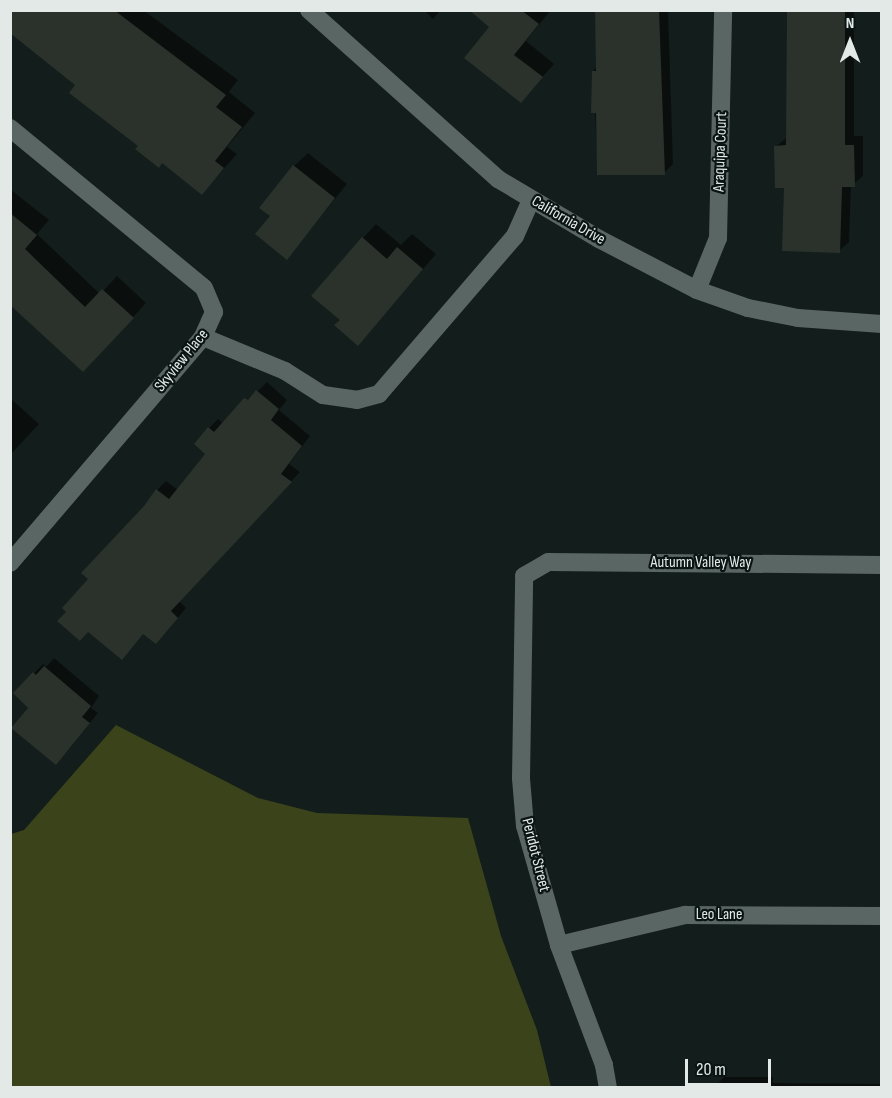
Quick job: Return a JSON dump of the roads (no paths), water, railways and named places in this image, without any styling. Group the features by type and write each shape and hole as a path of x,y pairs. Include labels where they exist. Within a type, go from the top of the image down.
{"street":[{"name":"California Drive","path":"309,10 498,179 531,200 697,290 748,308 798,318 882,324"},
{"name":"Araquipa Court","path":"697,290 718,238 723,10"},
{"name":"Skyview Place","path":"10,128 204,288 214,312 203,337 10,563"},
{"path":"203,337 285,371 323,395 357,400 379,394 515,236 531,200"},
{"name":"Autumn Valley Way","path":"524,576 548,562 882,565"},
{"name":"Peridot Street","path":"524,576 521,778 525,826 560,945 604,1065 608,1088"},
{"name":"Leo Lane","path":"560,945 685,915 882,916"}]}
